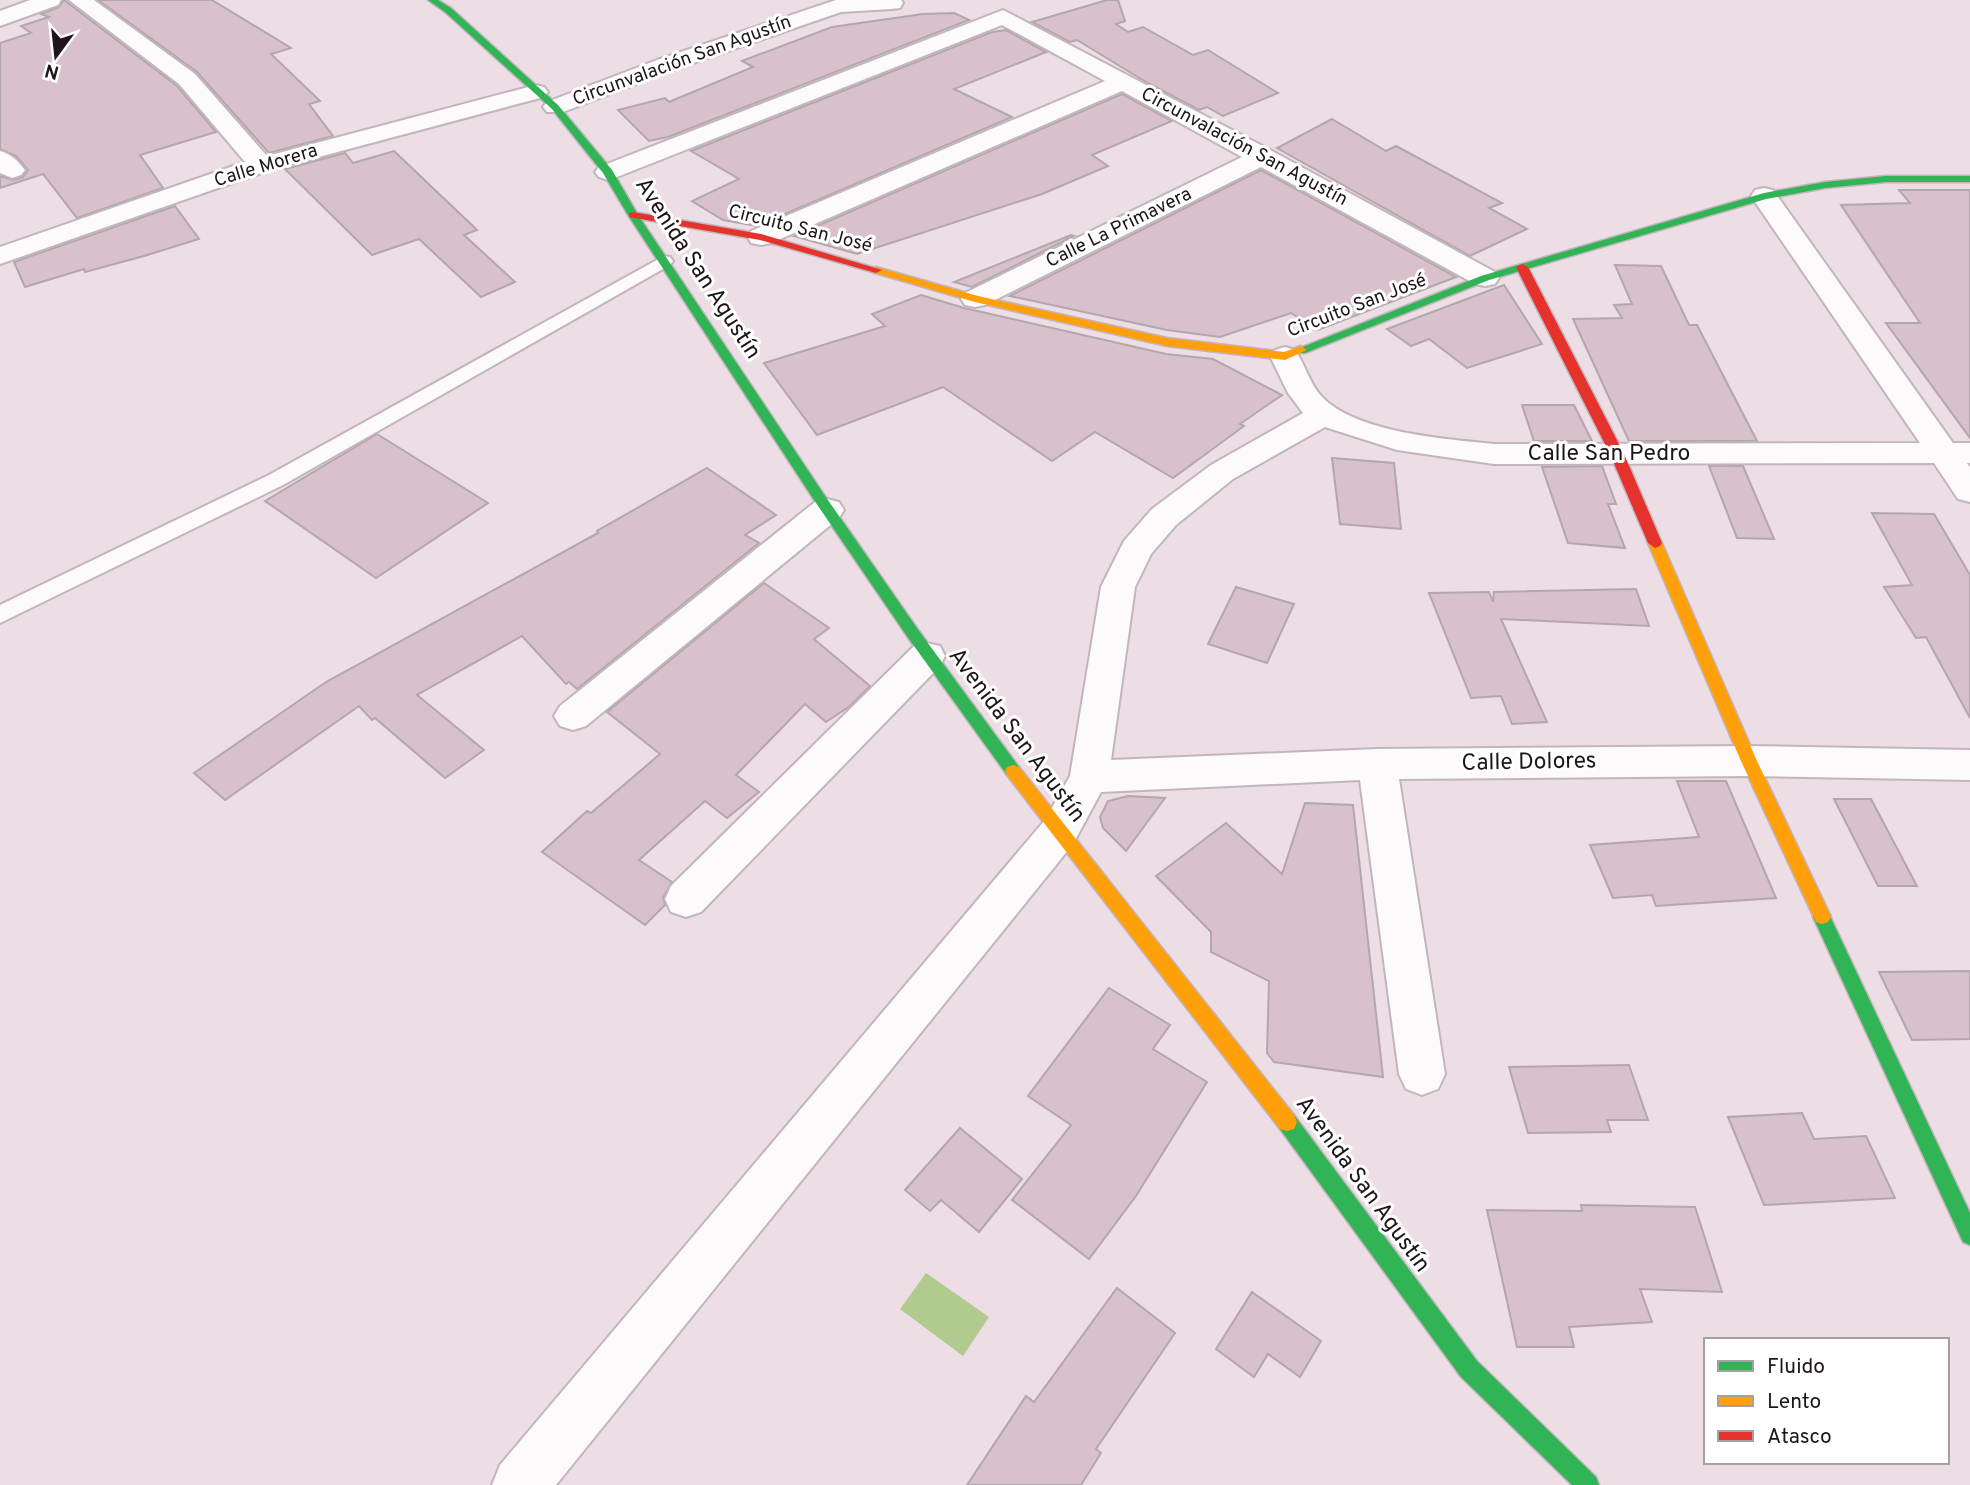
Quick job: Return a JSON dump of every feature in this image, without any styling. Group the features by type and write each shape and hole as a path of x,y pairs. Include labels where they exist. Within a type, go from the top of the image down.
{"street":[{"path":"0,19 50,0"},
{"path":"80,0 187,79 261,165"},
{"name":"Avenida San Agustín","path":"432,0 448,10 545,99 608,172 633,215 827,510 927,656 1059,832 1252,1074 1469,1369 1588,1485"},
{"name":"Circunvalación San Agustín","path":"545,99 665,65 838,6 892,3"},
{"name":"Circunvalación San Agustín","path":"608,172 1003,17 1485,278"},
{"path":"761,237 1121,83"},
{"name":"Calle Morera","path":"0,256 261,165 545,99"},
{"name":"Calle La Primavera","path":"975,299 1263,156"},
{"name":"Circuito San José","path":"633,215 761,237 975,299 1167,342 1285,356 1485,278 1764,196 1825,184 1886,179 1970,179"},
{"path":"1764,196 1957,453 1970,491"},
{"path":"1522,267 1617,454 1749,761 1970,1235"},
{"name":"Calle San Pedro","path":"1285,356 1311,404 1324,415 1357,428 1441,449 1494,454 1957,453"},
{"path":"520,1485 1059,832 1088,777 1118,587 1136,549 1164,517 1222,472 1324,415"},
{"path":"573,716 827,510"},
{"path":"686,900 927,656"},
{"name":"Calle Dolores","path":"1088,777 1377,765 1749,761 1970,765"},
{"path":"1377,765 1422,1074"}],"lane":[{"path":"0,615 276,480 664,261"}],"shaded area":[{"path":"926,1273 989,1317 963,1356 900,1309"}],"building":[{"path":"64,0 177,86 216,132 140,155 163,188 77,218 43,174 0,188 0,176 13,180 23,177 28,170 16,156 0,149 0,43 31,33 21,26 49,17 41,14 59,7"},
{"path":"98,0 212,0 291,48 271,54 320,101 309,104 333,136 269,153 197,72"},
{"path":"1107,0 1118,0 1125,21 1116,24 1128,32 1143,27 1193,55 1208,50 1278,93 1223,116 1207,107 1199,110 1077,40 1070,42 1032,22"},
{"path":"954,13 969,20 668,137 649,141 618,110 665,98 669,102 753,67 742,61 832,27 923,14"},
{"path":"1006,30 1046,52 954,89 1012,117 757,226 723,220 692,201 739,179 691,151 992,32"},
{"path":"1122,94 1172,121 1092,155 1108,166 1042,194 857,254 794,236"},
{"path":"1332,119 1386,151 1396,146 1502,203 1489,208 1527,229 1470,256 1277,148"},
{"path":"394,151 477,230 464,235 515,282 481,297 419,239 372,255 285,169 345,153 353,163"},
{"path":"1261,170 1456,277 1318,330 1291,313 1220,337 1167,330 1010,296"},
{"path":"1899,190 1970,190 1970,438 1886,323 1920,323 1841,205 1910,203"},
{"path":"175,206 199,239 25,287 14,262"},
{"path":"1074,236 972,287 954,282"},
{"path":"1615,265 1661,266 1689,325 1697,325 1757,441 1629,441 1573,319 1622,318 1614,305 1632,304"},
{"path":"1504,285 1542,344 1467,368 1429,339 1411,346 1387,329"},
{"path":"921,295 964,308 1166,354 1213,359 1282,395 1240,424 1244,426 1173,478 1095,432 1052,461 943,387 817,435 764,363 885,326 872,314"},
{"path":"1522,405 1574,405 1592,441 1534,441"},
{"path":"377,434 488,503 376,578 265,501"},
{"path":"1332,458 1394,463 1401,529 1340,524"},
{"path":"1602,466 1616,504 1608,504 1625,548 1568,543 1542,467"},
{"path":"1709,466 1743,466 1774,539 1737,538"},
{"path":"707,468 776,515 745,535 759,543 577,689 569,682 566,684 522,636 417,695 484,750 445,778 375,718 372,720 359,706 225,800 194,773 326,682 598,533 597,531"},
{"path":"1872,513 1934,514 1970,575 1970,718 1926,637 1916,638 1884,587 1912,585"},
{"path":"764,583 829,628 814,639 870,686 850,706 826,722 805,704 736,775 759,792 727,818 705,801 639,860 672,882 663,898 665,905 645,925 542,852 587,811 591,813 660,754 607,712"},
{"path":"1236,587 1294,604 1267,663 1208,644"},
{"path":"1636,589 1649,626 1501,619 1547,722 1512,724 1501,696 1471,698 1429,593 1489,592 1493,602 1494,592"},
{"path":"1677,781 1726,781 1776,898 1656,906 1652,895 1613,898 1590,845 1699,837"},
{"path":"1128,796 1165,798 1126,851 1103,828 1100,817 1108,801"},
{"path":"1834,799 1871,799 1917,886 1878,886"},
{"path":"1305,803 1353,805 1383,1077 1274,1062 1267,1053 1269,981 1211,952 1211,932 1156,876 1226,823 1282,874"},
{"path":"1970,971 1970,1039 1912,1040 1879,972"},
{"path":"1109,988 1170,1025 1153,1049 1207,1082 1136,1196 1089,1259 1012,1200 1071,1125 1028,1096"},
{"path":"1629,1065 1648,1120 1607,1120 1611,1132 1528,1133 1509,1067"},
{"path":"1802,1113 1814,1139 1866,1136 1895,1198 1764,1205 1728,1117"},
{"path":"960,1128 1022,1179 979,1232 941,1200 930,1211 905,1190"},
{"path":"1581,1205 1695,1207 1722,1292 1640,1289 1652,1322 1569,1327 1574,1347 1517,1347 1487,1210 1582,1211"},
{"path":"1117,1288 1175,1333 1096,1449 1101,1453 1081,1485 967,1485 1026,1396 1034,1402"},
{"path":"1252,1292 1321,1341 1300,1377 1268,1354 1254,1377 1216,1349"}],"traffic: fast":[{"path":"432,0 448,10 555,107 608,172 633,215 819,496 914,635 1013,771"},
{"path":"1301,350 1485,278 1764,196 1825,185 1886,179 1970,179"},
{"path":"1822,917 1970,1235"},
{"path":"1287,1122 1469,1369 1588,1485"}],"traffic: slow":[{"path":"876,270 975,299 1167,342 1285,356 1301,350"},
{"path":"1655,543 1749,761 1822,917"},
{"path":"1013,771 1287,1122"}],"traffic: jam":[{"path":"633,215 761,237 876,270"},
{"path":"1522,267 1617,454 1655,543"}]}
